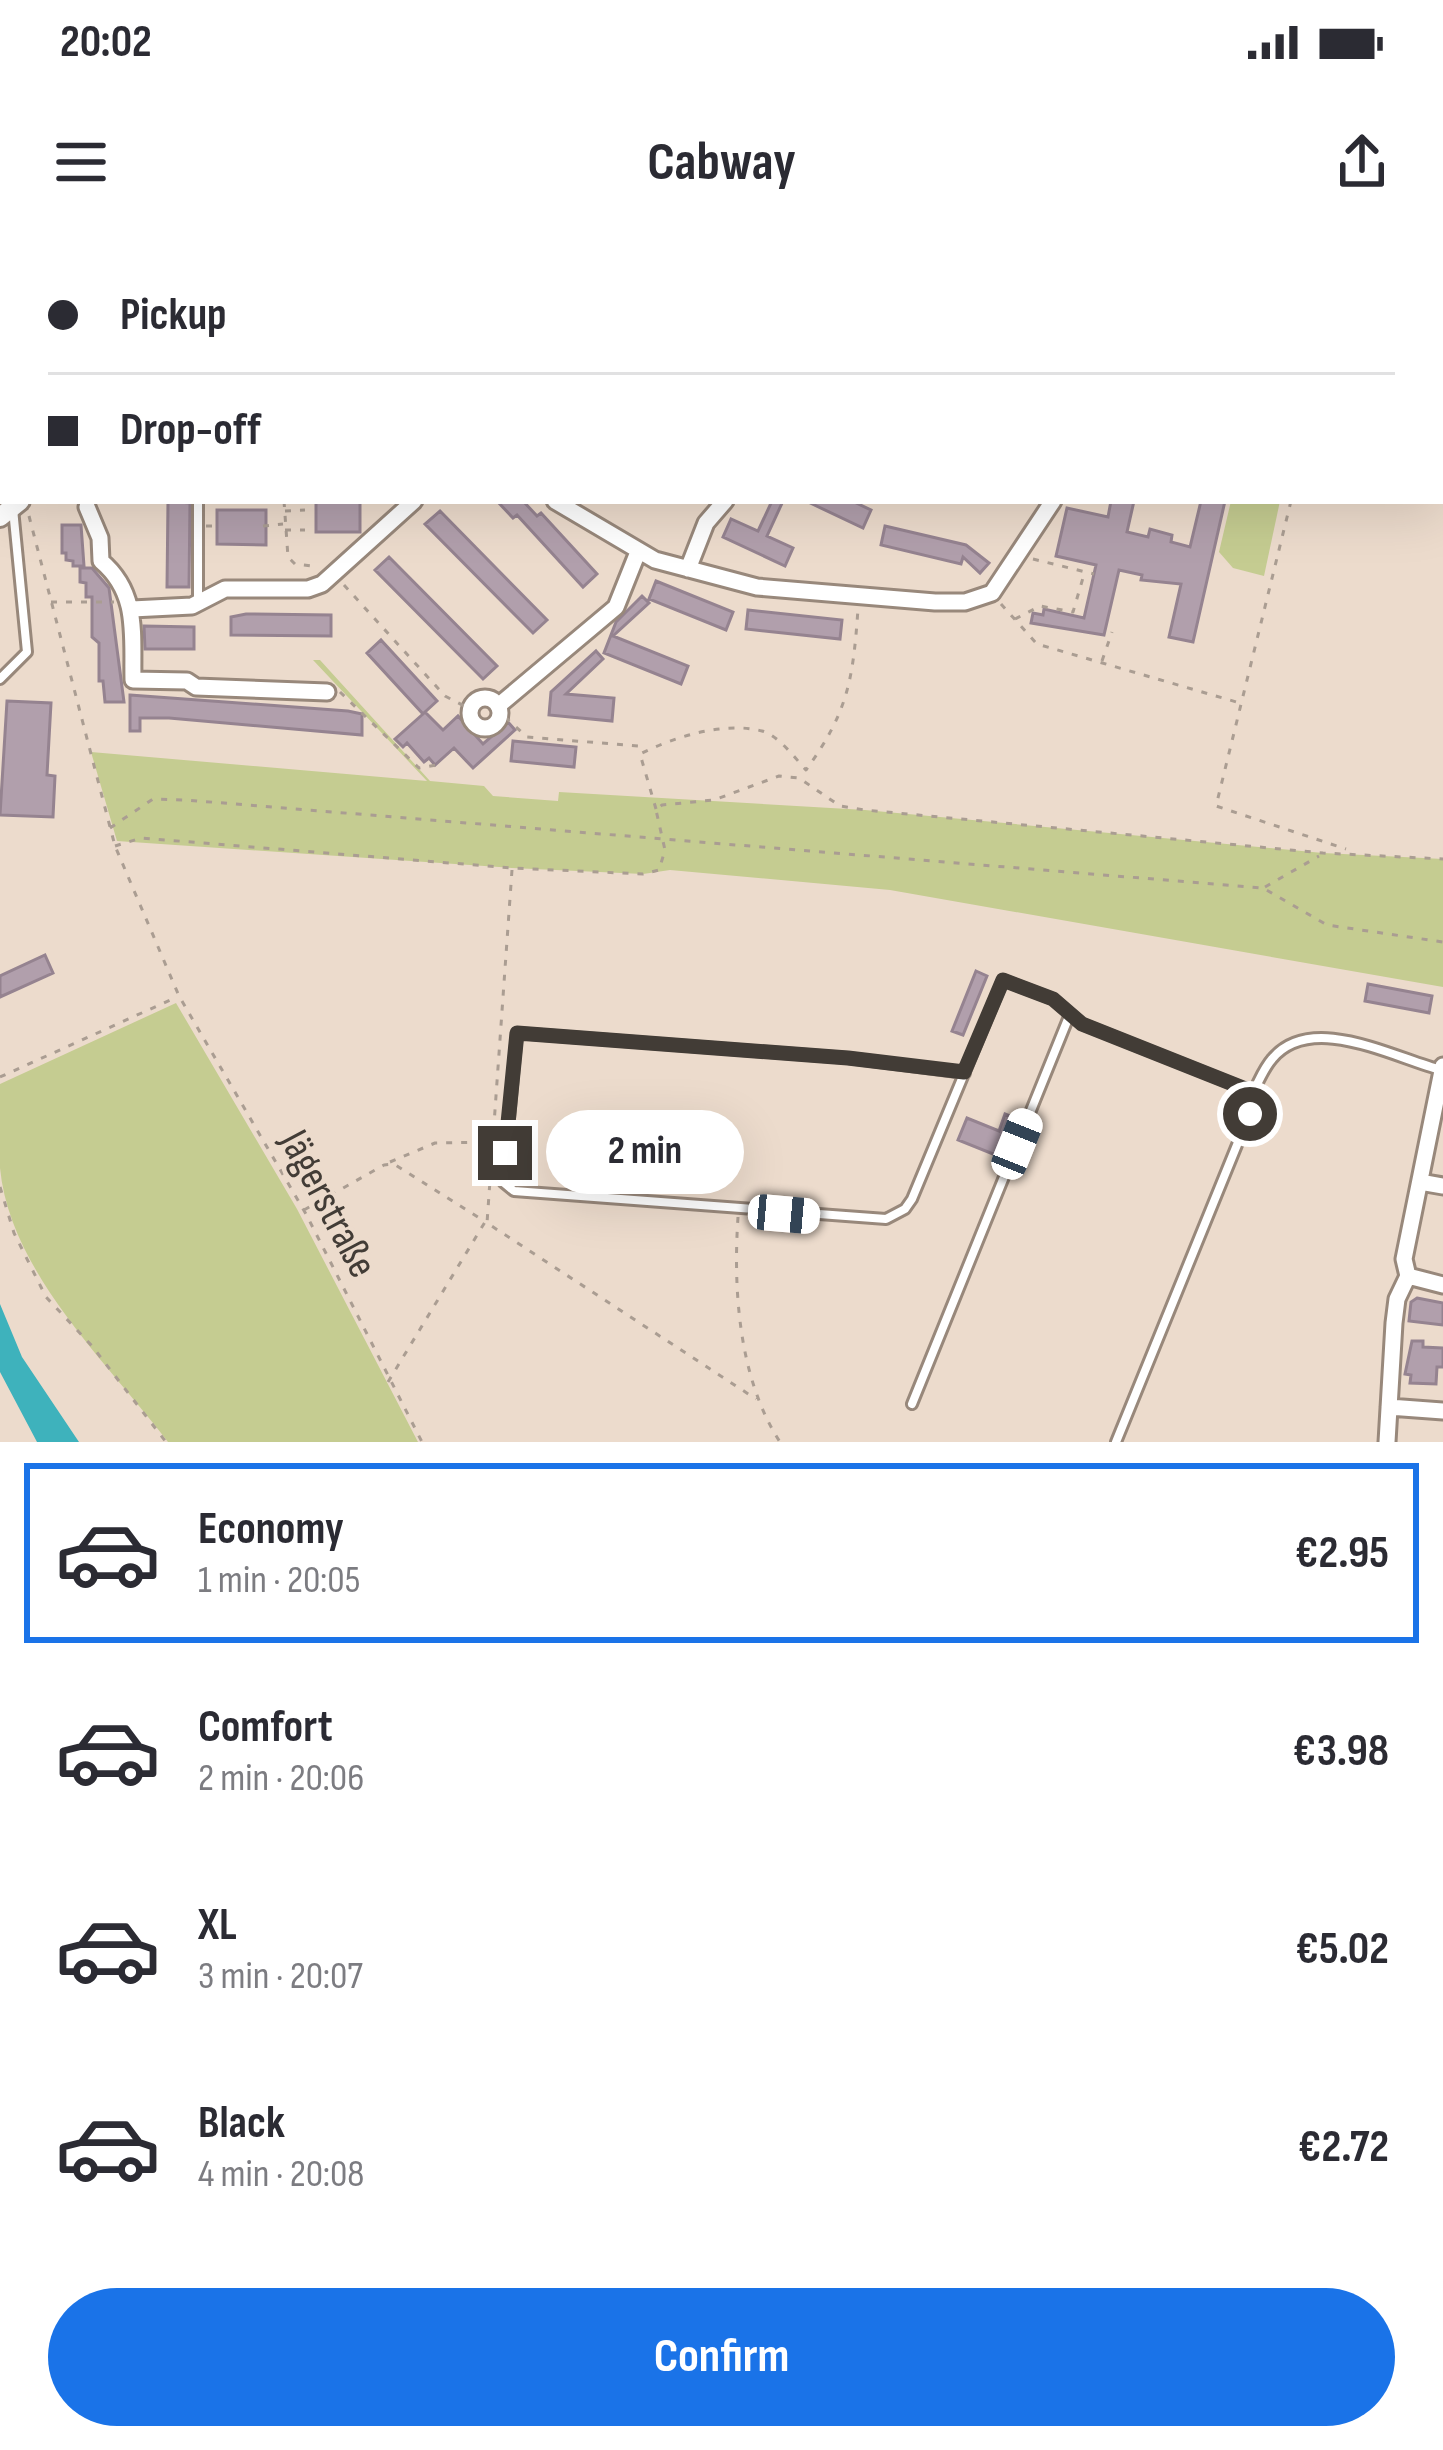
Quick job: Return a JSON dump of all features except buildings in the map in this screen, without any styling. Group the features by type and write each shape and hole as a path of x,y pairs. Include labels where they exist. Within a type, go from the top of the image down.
{"street":[{"path":"131,605 198,603 225,590 308,589 335,575 411,504"},
{"path":"560,504 638,552 688,569 757,587 935,602 965,602 992,593 1051,504"},
{"path":"688,569 717,505"},
{"path":"87,507 100,538 101,561 118,576 131,605 133,680 260,692 327,692"},
{"path":"499,710 486,698 470,709 471,718 481,727 494,725 499,710 616,607 638,552"},
{"path":"1387,1442 1397,1299 1408,1276 1404,1259 1420,1182 1436,1137 1443,1068"},
{"path":"1420,1182 1443,1186"},
{"path":"1408,1276 1443,1285"},
{"path":"1389,1407 1443,1411"}],"lane":[{"path":"198,504 198,603"},
{"path":"0,679 27,652 14,507"},
{"path":"964,1072 848,1058 517,1033 505,1188 874,1221 896,1215 912,1199 1003,980 1053,999 1103,1033 1253,1092"},
{"path":"912,1405 1070,1014"},
{"path":"1117,1442 1250,1114 1253,1092 1273,1057 1298,1039 1330,1035 1443,1068"}],"path":[{"path":"284,504 287,557 295,564 310,566"},
{"path":"1290,504 1216,806 1354,851"},
{"name":"Jägerstraße","path":"14,507 50,602 115,846 178,996 303,1210 422,1442"},
{"path":"283,511 305,510"},
{"path":"263,526 305,530"},
{"path":"1019,555 1094,574"},
{"path":"1014,620 1037,606 1073,612 1085,572"},
{"path":"335,575 445,696 470,709"},
{"path":"992,593 1037,644 1240,703"},
{"path":"640,754 674,737 766,732 806,770 836,728 850,691 859,596"},
{"path":"50,602 131,605"},
{"path":"1102,662 1112,632"},
{"path":"327,692 349,697 419,768 442,764"},
{"path":"115,846 141,838 512,868 643,874 659,870 663,841 638,746 527,737 499,710"},
{"path":"656,810 670,801 714,800 779,776 800,778 840,806 852,808 1323,853 1443,859"},
{"path":"110,828 153,800 169,800 946,860 1263,888 1327,925 1443,942"},
{"path":"1263,888 1323,853"},
{"path":"388,1382 485,1222 512,868"},
{"path":"0,1077 178,996"},
{"path":"303,1210 435,1143 492,1142"},
{"path":"384,1165 394,1164 756,1399"},
{"path":"0,1187 14,1233 46,1297 92,1346 166,1442"},
{"path":"739,1210 735,1285 756,1399 780,1442"}],"green space":[{"path":"1230,504 1279,504 1264,576 1233,568 1219,552"},
{"path":"313,660 320,660 430,781 484,786 493,796 558,801 559,792 865,810 1323,853 1443,859 1443,987 890,890 670,870 643,874 512,868 117,841 91,752 427,781"},
{"path":"176,1003 297,1209 418,1442 168,1442 41,1279 8,1206 0,1168 0,1084"}],"water":[{"path":"0,1304 22,1357 79,1442 37,1442 0,1372"}],"route":[{"path":"505,1153 517,1033 848,1058 964,1072 1003,980 1053,999 1082,1024 1253,1092 1250,1114"}]}
